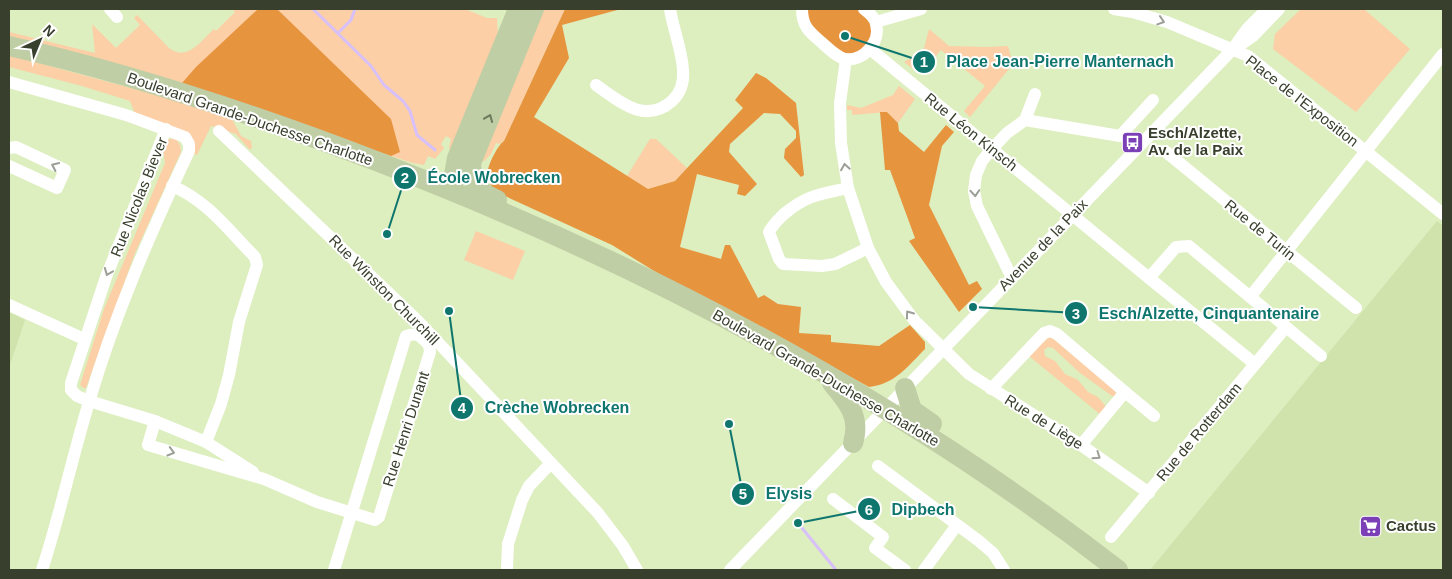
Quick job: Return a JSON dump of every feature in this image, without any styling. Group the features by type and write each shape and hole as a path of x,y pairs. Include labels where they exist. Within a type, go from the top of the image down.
{"main road":[{"path":"426,180 464,161 518,9"},
{"path":"451,190 534,9"},
{"name":"Boulevard Grande-Duchesse Charlotte","path":"9,46 97,68 179,92 304,134 451,190 651,280 780,348 886,409 955,453 1118,570"},
{"name":"Boulevard Grande-Duchesse Charlotte","path":"464,161 472,174 476,186 484,194 614,253 651,280"},
{"path":"825,374 852,409 856,422 852,443"},
{"path":"905,388 912,410 1019,483 1053,522"}],"street":[{"path":"596,85 639,111 652,112 666,107 677,97 683,84 683,69 670,9"},
{"path":"802,9 802,19 807,30 837,55 846,59 863,55 870,49 877,32 876,22 864,9"},
{"path":"876,22 921,9"},
{"name":"Place de l'Exposition","path":"1114,9 1167,22 1248,56 1366,152 1443,54"},
{"name":"Avenue de la Paix","path":"730,570 735,567 852,443 1232,50 1247,30 1267,9"},
{"name":"Avenue de la Paix","path":"1232,50 1253,36 1279,9"},
{"name":"Rue Léon Kinsch","path":"870,49 1255,364"},
{"name":"Rue de Liège","path":"846,59 840,103 841,144 848,188 868,248 886,282 914,320 942,350 969,374 1081,445 1148,493"},
{"path":"9,82 86,103 166,129"},
{"path":"1012,278 977,206 974,191 976,175 982,161 1007,133 1025,120 1035,94"},
{"path":"1025,120 1120,136 1154,100"},
{"name":"Rue Nicolas Biever","path":"42,570 55,530 89,401 116,322 172,186 189,151 189,144 185,138 166,129 106,277 70,383 71,390 77,396 89,401"},
{"name":"Rue Winston Churchill","path":"219,131 418,321 598,513 623,546 637,570"},
{"path":"9,148 16,147 65,170 57,188 9,166"},
{"name":"Rue de Turin","path":"1165,151 1356,308"},
{"path":"1250,297 1366,152 1443,214"},
{"path":"172,186 187,192 200,201 255,257 257,265 239,322 221,404 206,442"},
{"path":"848,188 813,196 798,202 773,224 769,232 779,259 783,264 822,266 835,264 868,248"},
{"path":"1149,278 1176,247 1189,246 1321,356"},
{"path":"9,305 84,339"},
{"name":"Rue de Rotterdam","path":"1111,537 1286,327"},
{"path":"991,389 1044,334 1050,331 1057,334 1154,416"},
{"name":"Rue Henri Dunant","path":"334,570 350,513 406,336 414,333 430,345 430,352 379,517 375,520 350,513"},
{"path":"1081,445 1125,392"},
{"path":"89,401 155,421 206,442 264,479"},
{"path":"155,421 148,445 264,479 317,502 350,513"},
{"path":"507,568 508,544 522,500 529,486 551,463"},
{"path":"878,466 993,554 1004,570"},
{"path":"833,499 883,537 875,548 905,570"},
{"path":"924,570 957,525"}],"shaded area":[{"path":"232,9 258,9 182,83 9,36 9,32 95,53 92,24 116,48 140,25 134,18 137,15 169,48 182,53 199,44 214,29 216,31 235,12"},
{"path":"258,9 277,9 391,119 400,152 391,156 182,83 196,67"},
{"path":"277,9 465,9 487,18 497,18 498,37 454,151 449,148 451,139 446,136 441,144 444,148 435,159 428,156 424,165 391,156"},
{"path":"540,9 565,9 504,141 499,144 496,143 491,154 484,161 478,161"},
{"path":"565,9 621,9 562,25 569,58 534,117 648,189 675,181 743,108 735,100 756,73 766,78 796,103 804,175 801,177 784,158 785,149 796,138 796,131 780,114 764,113 730,144 729,152 757,184 745,196 737,194 739,185 697,174 680,247 721,259 725,245 730,245 758,298 764,295 778,304 801,307 799,333 831,335 831,342 879,346 910,325 925,342 925,349 900,374 886,382 869,387 659,274 612,245 494,191 488,175 490,163 504,141"},
{"path":"802,9 864,9 871,14 875,41 846,59 807,30"},
{"path":"1301,9 1364,9 1410,49 1356,112 1273,49 1275,34"},
{"path":"929,29 949,46 1008,46 1013,64 970,117 964,111 985,86 941,50 920,74 904,62 923,52"},
{"path":"9,55 175,100 232,119 241,136 251,141 252,149 249,149 236,134 211,126 197,155 189,151 189,144 137,119 130,101 9,67"},
{"path":"899,86 915,99 898,123 887,112 852,115 852,110 847,110 847,105 861,108 893,95"},
{"path":"880,112 887,112 898,123 899,131 924,152 946,125 954,132 942,146 929,205 969,285 977,281 982,289 959,312 909,241 915,238 890,170 885,170"},
{"path":"169,139 176,139 180,145 181,152 135,253 86,388 84,388 80,385 104,309 165,163 163,149"},
{"path":"650,139 656,139 687,168 675,181 648,189 627,176"},
{"path":"1437,221 1443,226 1443,570 1150,570"},
{"path":"476,231 525,251 513,280 464,260"},
{"path":"9,312 25,320 9,368"},
{"path":"1051,337 1116,391 1115,398 1080,373 1053,348 1048,347 1044,350 1045,356 1055,361 1065,374 1078,380 1088,392 1098,397 1107,408 1101,415 1029,356"}],"waterway":[{"path":"313,9 371,66 384,85 403,101 410,111 417,135 435,150"},
{"path":"338,33 351,20 355,9"},
{"path":"798,523 836,570"}],"place":[{"name":"Place Jean-Pierre Manternach","path":"845,36"},
{"name":"Esch/Alzette, Av. de la Paix","path":"1132,142"},
{"name":"École Wobrecken","path":"387,234"},
{"name":"Esch/Alzette, Cinquantenaire","path":"973,307"},
{"name":"Crèche Wobrecken","path":"449,311"},
{"name":"Elysis","path":"729,424"},
{"name":"Dipbech","path":"798,523"},
{"name":"Cactus","path":"1370,526"}]}
